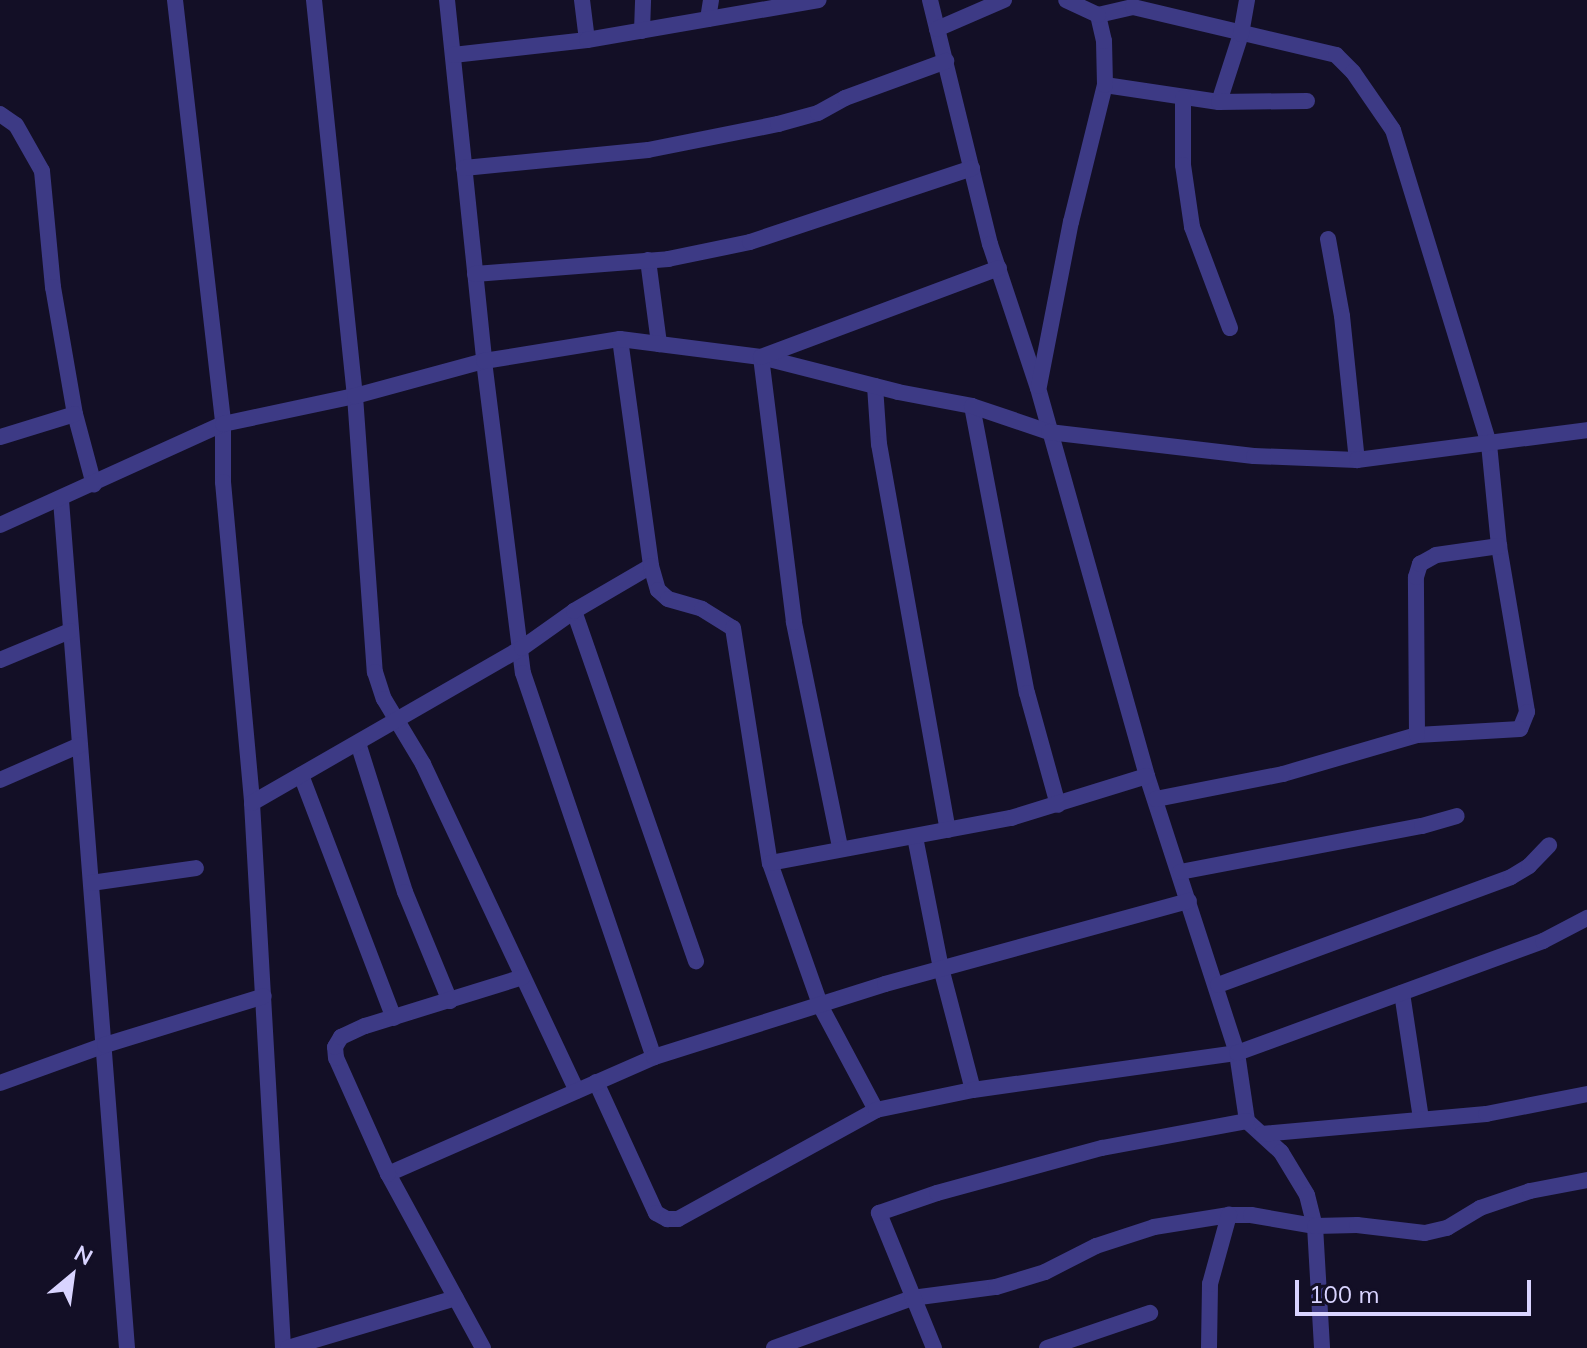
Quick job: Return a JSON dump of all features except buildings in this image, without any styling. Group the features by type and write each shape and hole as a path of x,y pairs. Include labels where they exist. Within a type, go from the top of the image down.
{"street":[{"path":"175,0 223,424 223,482 252,803 286,1348 456,1298"},
{"path":"314,0 355,396 375,672 384,699 458,834 577,1091"},
{"path":"447,0 484,361 531,701 654,1057"},
{"path":"582,0 587,40"},
{"path":"642,31 643,0"},
{"path":"708,19 711,0"},
{"path":"453,55 587,40 819,0"},
{"path":"930,0 999,268 1038,388 1147,776 1218,985 1237,1053 1247,1121 1297,1174 1315,1226 1322,1348"},
{"path":"937,29 1004,0"},
{"path":"1066,0 1098,15 1133,7 1336,55 1353,72 1393,130 1489,444 1499,546 1527,720 1520,729 1417,735 1283,774 1155,799"},
{"path":"1219,102 1241,34 1247,0"},
{"path":"1038,388 1071,222 1105,85 1104,41 1098,15"},
{"path":"464,168 648,150 778,124 818,113 845,98 946,61"},
{"path":"1105,85 1219,102 1307,101"},
{"path":"1183,98 1183,165 1192,227 1230,328"},
{"path":"0,114 16,125 42,171 53,287 75,414 94,485"},
{"path":"475,274 648,260 750,242 972,168"},
{"path":"1328,239 1342,316 1357,460"},
{"path":"648,260 659,344"},
{"path":"761,357 999,268"},
{"path":"0,525 223,424 355,396 484,361 620,339 761,357 875,386 972,406 1049,432 1254,456 1357,460 1587,430"},
{"path":"620,339 651,566 658,590 668,599 722,618 733,628 770,863 821,1007 876,1110"},
{"path":"761,357 794,622 840,847"},
{"path":"875,386 879,444 948,830"},
{"path":"972,406 1027,693 1058,805"},
{"path":"0,437 75,414"},
{"path":"61,500 127,1348"},
{"path":"1417,735 1416,577 1420,564 1436,555 1499,546"},
{"path":"252,803 522,648 574,611 651,566"},
{"path":"574,611 696,961"},
{"path":"0,660 70,631"},
{"path":"358,743 405,892 450,1001"},
{"path":"0,780 80,745"},
{"path":"301,775 394,1018"},
{"path":"770,863 840,847 915,837 1058,805 1147,776"},
{"path":"1180,872 1422,826 1457,816"},
{"path":"915,837 941,968 973,1090"},
{"path":"1218,985 1511,877 1529,866 1549,845"},
{"path":"91,883 196,868"},
{"path":"388,1174 654,1057 941,968 1189,901"},
{"path":"596,1082 656,1213 667,1219 678,1219 762,1176 876,1110 973,1090 1237,1053 1585,925"},
{"path":"483,1348 388,1174 336,1058 335,1047 341,1037 523,977"},
{"path":"1402,993 1421,1119"},
{"path":"0,1083 105,1045 264,996"},
{"path":"1262,1134 1486,1114 1587,1094"},
{"path":"934,1348 879,1213 937,1193 1102,1148 1247,1121"},
{"path":"774,1348 912,1298 996,1287 1045,1272 1096,1246 1154,1227 1229,1215 1315,1226 1357,1225 1425,1233 1447,1228 1480,1208 1517,1195 1587,1180"},
{"path":"1209,1348 1210,1284 1229,1215"},
{"path":"1047,1348 1150,1313"}]}
